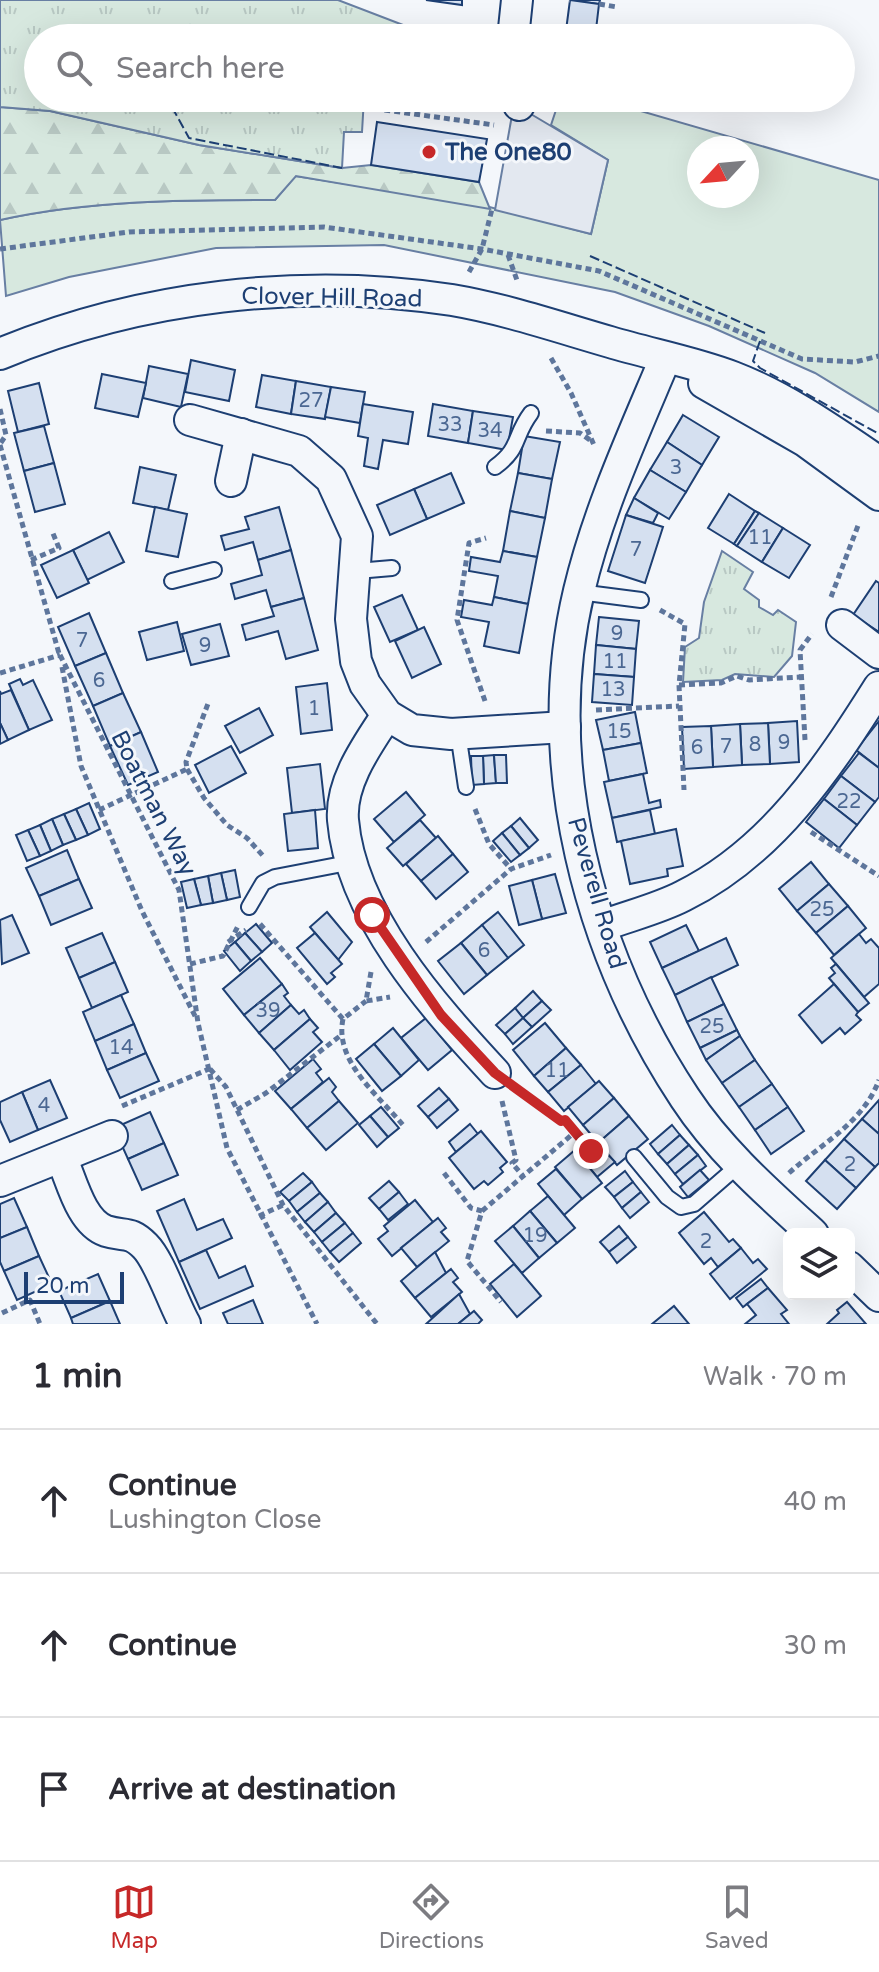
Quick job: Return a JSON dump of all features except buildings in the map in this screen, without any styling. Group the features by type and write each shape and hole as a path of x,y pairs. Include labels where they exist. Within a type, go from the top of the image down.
{"street":[{"path":"514,24 517,0"},
{"name":"Clover Hill Road","path":"0,354 56,331 222,297 289,292 377,293 453,300 732,377 826,427 879,462"},
{"name":"Clover Hill Road","path":"665,359 805,441 879,495"},
{"name":"Peverell Road","path":"665,359 620,468 579,592 564,719 578,845 602,926 637,1016 686,1100 740,1164 807,1228"},
{"path":"190,420 299,451 331,479 357,536 357,571 351,619 356,661 365,684 387,715 412,730 458,733 564,719"},
{"path":"231,481 241,434"},
{"path":"828,621 879,653"},
{"path":"602,926 683,896 743,858 786,817 830,761 879,687"},
{"path":"387,715 354,764 342,818 353,862 372,915 403,964 441,1015 497,1080"},
{"path":"0,1181 62,1159 112,1136"},
{"path":"62,1159 84,1210 96,1227 111,1233 131,1234 149,1249 185,1324"}],"lane":[{"path":"495,467 512,455 521,426 531,413"},
{"path":"357,571 392,568"},
{"path":"172,581 214,570"},
{"path":"579,592 641,600"},
{"path":"458,733 466,787"},
{"path":"249,907 263,883 275,877 353,862"},
{"path":"634,1157 667,1197 681,1207 694,1204 740,1164"}],"path":[{"path":"599,4 617,7"},
{"path":"482,249 492,209"},
{"name":"Boatman Way","path":"0,409 6,435 0,445 60,655 81,766 142,911 198,1023"},
{"path":"521,426 580,433 594,445 598,460 620,468"},
{"path":"830,761 805,742 800,650 828,621 859,523"},
{"path":"31,560 59,548 52,531"},
{"path":"486,538 469,543 457,620 471,654 492,729"},
{"path":"641,600 685,624 679,685 684,790"},
{"path":"0,673 60,655"},
{"name":"Boatman Way","path":"60,655 179,890 198,1023 227,1148 259,1216 317,1324"},
{"path":"679,685 721,683 737,676 749,680 800,677"},
{"path":"209,701 186,762 187,769 204,798 227,825 247,838 271,866 275,877"},
{"path":"564,719 679,706"},
{"path":"99,810 187,769"},
{"path":"466,787 489,844 511,869"},
{"path":"786,817 879,876"},
{"path":"403,964 511,869 578,845"},
{"path":"190,964 223,956 249,907"},
{"path":"228,942 258,922 343,1019"},
{"path":"366,1001 343,1019 340,1036 346,1056 403,1125"},
{"path":"237,1110 266,1093 340,1036"},
{"path":"112,1136 112,1110 209,1069"},
{"name":"Boatman Way","path":"209,1069 226,1087 283,1205 377,1324"},
{"path":"497,1080 561,1121 565,1120 591,1151"},
{"path":"497,1080 516,1160 512,1163 523,1176"},
{"path":"768,1192 814,1149 857,1119 879,1080"},
{"path":"501,1302 467,1261 482,1211 575,1132"},
{"path":"444,1173 471,1208 482,1211"},
{"path":"259,1216 283,1205"},
{"path":"2,1313 30,1300 40,1324"}],"green space":[{"path":"0,0 338,0 401,24 24,24 24,109 0,107"},
{"path":"0,107 24,109 24,112 54,112 199,145 342,168 371,165 479,182 490,209 296,176 275,200 102,205 0,220"},
{"path":"54,112 363,112 362,132 344,132 342,168 199,145"},
{"path":"555,112 644,112 727,136 687,136 687,208 759,208 759,145 879,180 879,412 815,373 709,326 615,292 384,245 216,248 69,277 6,296 0,220 102,205 275,200 295,176 482,205 591,234 608,160 551,125"},
{"path":"722,551 753,572 744,589 759,600 759,607 773,615 778,610 796,622 792,656 774,677 735,674 722,680 683,682 685,647 699,638 704,602"}],"shaded area":[{"path":"513,112 527,112 608,160 591,234 495,210"}],"fence":[{"path":"175,112 189,138 342,168"},
{"path":"590,256 765,333"},
{"path":"760,341 753,361 760,368 879,434"}],"place":[{"name":"The One80","path":"429,152"}],"route":[{"path":"372,915 441,1015 495,1073 561,1121 565,1120 591,1151"}]}
